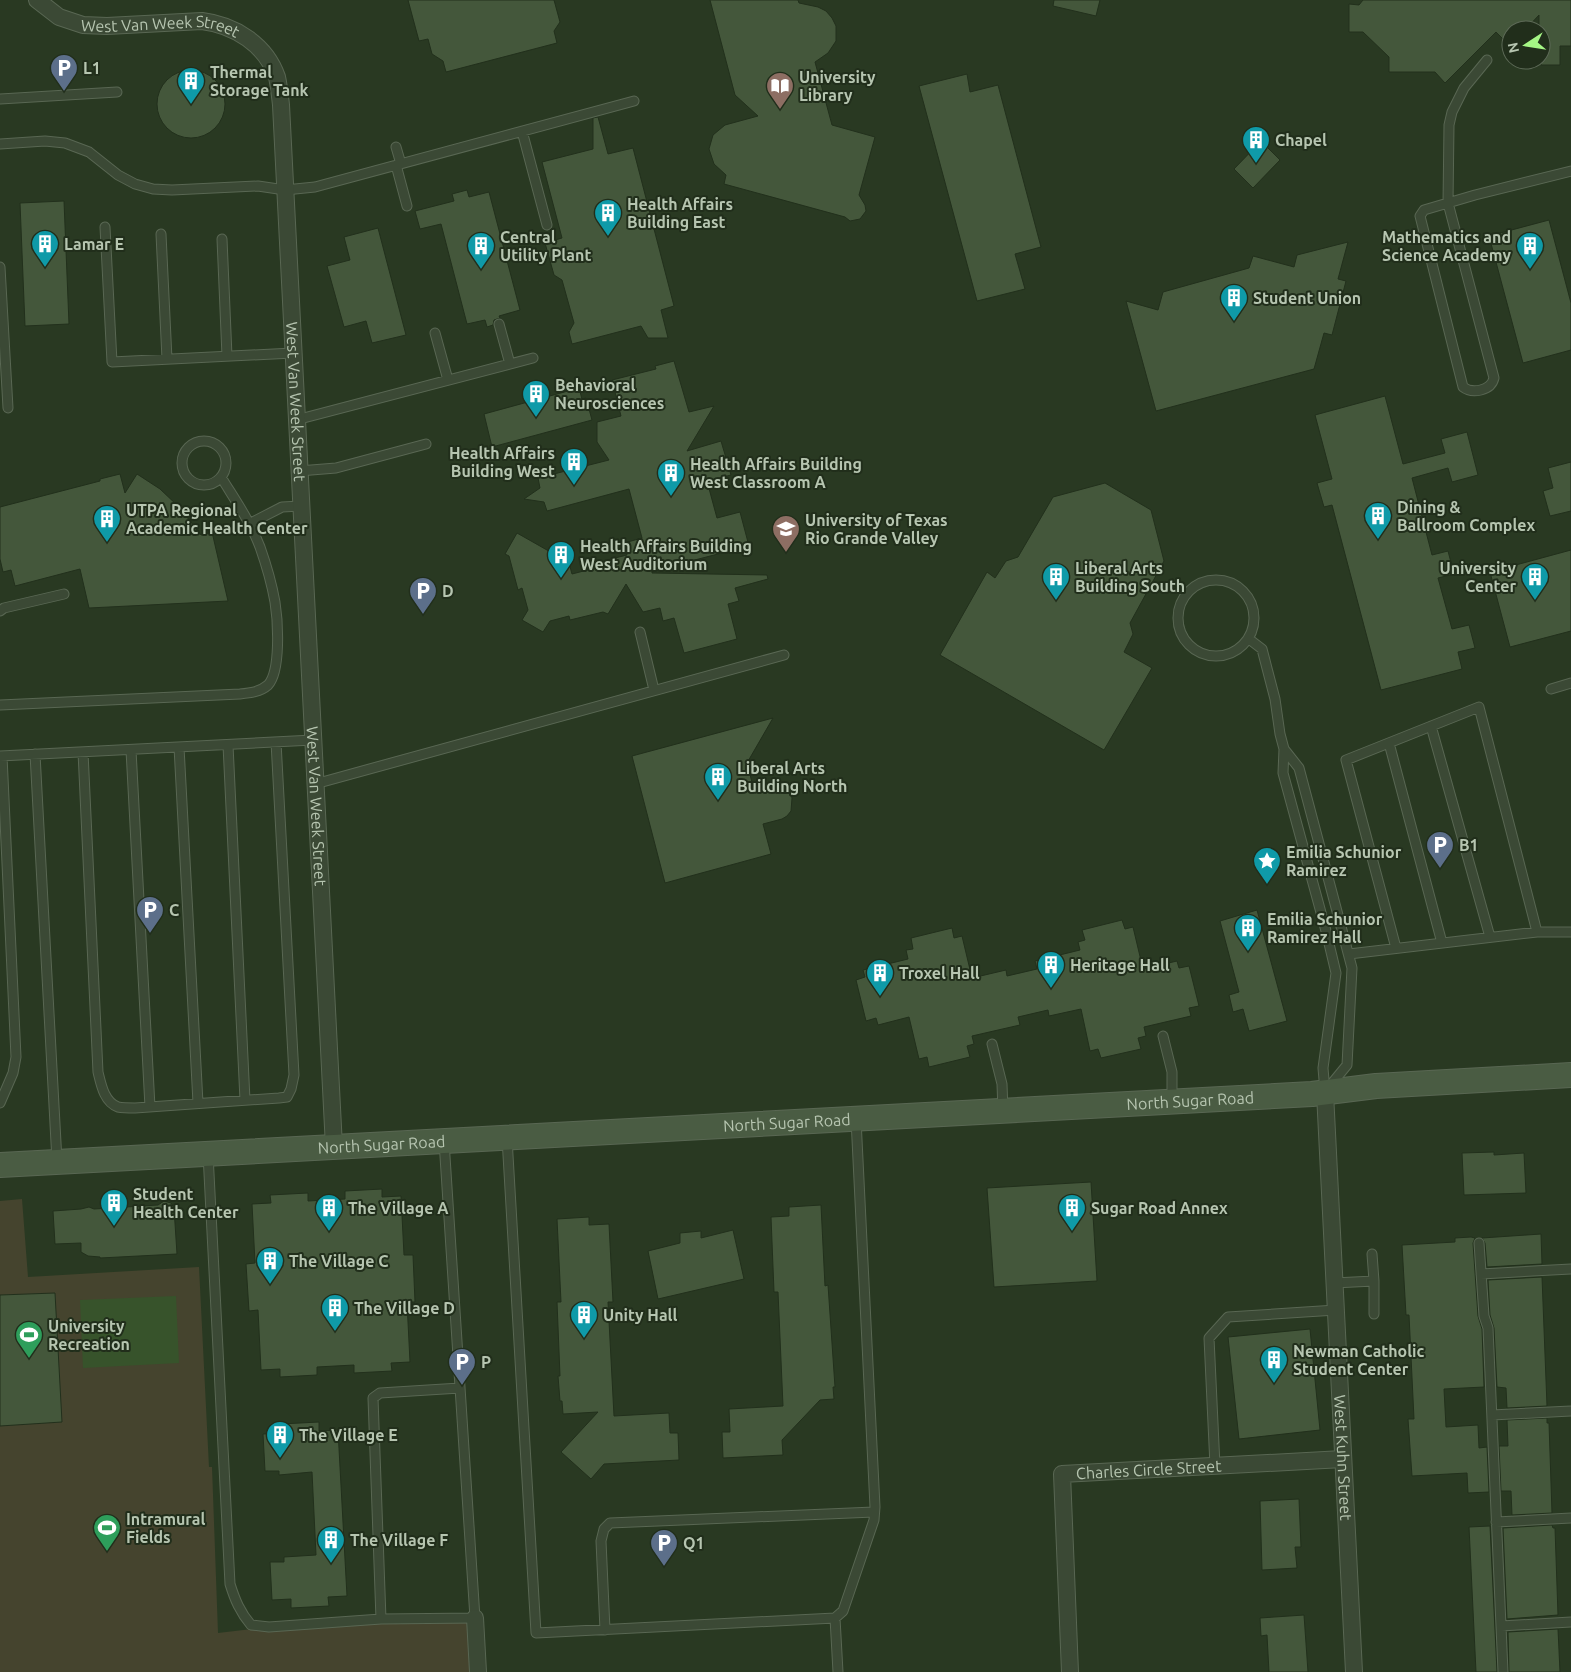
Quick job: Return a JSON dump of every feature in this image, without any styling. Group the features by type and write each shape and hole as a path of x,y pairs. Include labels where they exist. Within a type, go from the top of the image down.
{"street":[{"name":"West Van Week Street","path":"37,0 59,17 83,25 107,26 202,21 217,23 247,38 257,46 270,63 279,84 334,1147"},
{"name":"North Sugar Road","path":"0,1164 1172,1102 1325,1093 1376,1086 1571,1080"},
{"name":"West Kuhn Street","path":"1325,1093 1354,1672"},
{"name":"Charles Circle Street","path":"1070,1672 1062,1474 1343,1459"},
{"path":"475,1618 478,1672"}],"lane":[{"path":"1487,60 1464,88 1452,112 1449,125 1448,203 1494,378 1489,388 1471,391 1463,387 1420,216 1424,210 1448,203 1571,172"},
{"path":"0,99 117,92"},
{"path":"0,144 45,141 65,143 89,152 135,184 153,189 172,190 258,186 285,190 315,187 634,101"},
{"path":"522,131 547,225"},
{"path":"396,148 407,206"},
{"path":"105,227 112,362 292,354"},
{"path":"161,234 166,359"},
{"path":"222,239 227,356"},
{"path":"0,267 8,408"},
{"path":"499,324 510,364"},
{"path":"435,332 448,380"},
{"path":"296,420 533,358"},
{"path":"203,441 217,444 225,456 226,464 221,477 209,484 195,482 189,478 185,473 182,459 189,446 203,441"},
{"path":"299,472 336,468 426,444"},
{"path":"0,705 240,694 257,692 268,684 275,672 277,641 275,603 260,547 237,501 221,477"},
{"path":"249,524 282,507 301,506"},
{"path":"1214,580 1227,581 1238,586 1248,596 1254,614 1254,627 1248,639 1240,649 1228,655 1214,657 1204,655 1192,649 1183,639 1178,626 1180,604 1185,595 1195,586 1214,580"},
{"path":"0,610 64,594"},
{"path":"640,632 654,690"},
{"path":"1248,639 1262,649 1275,699 1284,749 1284,773 1336,973 1323,1068 1325,1093"},
{"path":"315,784 784,655"},
{"path":"1551,689 1571,683"},
{"path":"1396,948 1346,760 1479,706 1538,932"},
{"path":"1431,726 1490,937"},
{"path":"0,1103 13,1073 16,1057 1,756 313,740"},
{"path":"83,752 98,1072 102,1088 108,1099 118,1107 135,1108 287,1097 291,1089 294,1075 276,742"},
{"path":"1389,743 1442,943"},
{"path":"228,745 245,1100"},
{"path":"179,747 198,1103"},
{"path":"1284,749 1299,768 1352,968 1347,1064 1325,1093"},
{"path":"131,750 150,1107"},
{"path":"35,754 57,1162"},
{"path":"1349,954 1538,932 1571,932"},
{"path":"1336,973 1352,976"},
{"path":"1163,1036 1172,1072 1172,1102"},
{"path":"992,1044 1002,1084 1003,1111"},
{"path":"507,1137 536,1633 605,1630 835,1618 844,1611 874,1520 856,1119"},
{"path":"208,1154 230,1584 241,1614 250,1625 269,1627 381,1619 475,1618 444,1141"},
{"path":"1479,1243 1484,1316 1488,1328 1502,1672"},
{"path":"1372,1254 1374,1314"},
{"path":"1481,1274 1571,1270"},
{"path":"1334,1283 1374,1281"},
{"path":"1215,1466 1210,1338 1228,1317 1336,1310"},
{"path":"381,1619 372,1398 380,1393 460,1388"},
{"path":"1492,1415 1571,1411"},
{"path":"605,1630 602,1541 604,1529 610,1523 874,1512"},
{"path":"1496,1522 1571,1518"},
{"path":"835,1618 838,1672"},
{"path":"1500,1626 1571,1622"}],"shaded area":[{"path":"22,1199 28,1277 199,1267 209,1467 212,1467 218,1633 269,1627 475,1618 480,1672 0,1672 0,1201"},
{"path":"176,1296 179,1363 83,1368 80,1300"}],"building":[{"path":"408,0 554,0 560,22 554,31 557,43 446,72 443,61 432,54 428,39 419,41"},
{"name":"University Library","path":"710,0 798,0 799,3 818,7 826,11 832,18 836,26 836,41 828,53 815,62 832,125 875,137 859,195 866,211 860,219 850,221 845,217 724,184 726,175 714,164 709,149 713,135 725,125 758,116 735,95"},
{"path":"1054,0 1100,0 1096,16 1053,6"},
{"path":"1363,0 1571,0 1571,46 1560,46 1560,65 1551,65 1551,20 1539,20 1539,15 1534,20 1501,20 1501,37 1496,32 1445,83 1435,72 1389,72 1389,57 1363,32 1349,32 1349,4 1359,5"},
{"name":"Thermal Storage Tank","path":"184,70 198,70 210,75 220,85 225,97 225,111 220,123 210,133 198,138 184,138 172,133 162,123 157,111 157,97 162,85 172,75"},
{"path":"967,74 970,92 998,85 1041,247 1015,254 1025,289 977,301 919,86"},
{"name":"Health Affairs Building East","path":"598,117 608,154 633,148 674,306 661,310 668,338 648,338 641,326 572,344 569,332 574,323 562,280 554,275 545,243 562,238 542,162 593,149 593,118"},
{"name":"Chapel","path":"1261,141 1280,160 1253,188 1234,169"},
{"name":"Central Utility Plant","path":"467,190 469,197 489,192 520,310 499,316 500,318 494,320 493,325 487,327 485,320 467,324 441,224 420,229 415,211 454,201 452,194"},
{"name":"Lamar E","path":"64,201 69,324 25,326 20,203"},
{"name":"Mathematics and Science Academy","path":"1549,220 1571,303 1571,350 1523,363 1489,236"},
{"path":"378,228 406,335 372,343 366,321 344,327 327,266 350,260 344,237"},
{"name":"Student Union","path":"1348,242 1338,279 1346,281 1332,335 1324,333 1314,369 1156,411 1126,301 1158,310 1163,292 1249,268 1253,256 1294,267 1297,255"},
{"name":"Health Affairs Building West Classroom A","path":"674,361 689,412 714,406 687,451 721,441 731,475 707,481 717,518 740,512 749,546 652,571 652,573 767,575 768,579 735,588 739,601 728,604 737,639 684,653 674,618 663,621 660,608 643,612 626,584 608,614 603,612 570,620 569,616 550,621 543,632 522,620 528,610 522,588 518,590 509,556 505,554 517,533 554,554 557,566 569,563 572,574 603,566 607,560 627,555 624,543 642,538 629,489 547,511 544,502 524,499 540,488 538,478 609,460 597,442 597,422 621,416 612,380 656,369 655,366"},
{"name":"Behavioral Neurosciences","path":"579,388 582,399 586,398 592,420 492,447 484,414"},
{"name":"Dining & Ballroom Complex","path":"1385,396 1403,464 1445,453 1441,439 1467,432 1478,475 1452,482 1448,468 1412,478 1432,555 1448,551 1454,574 1438,578 1452,629 1469,625 1475,648 1458,652 1462,669 1381,690 1332,505 1324,507 1317,483 1332,479 1315,415"},
{"path":"1571,462 1571,511 1550,516 1543,491 1553,488 1548,468"},
{"name":"UTPA Regional Academic Health Center","path":"120,474 125,493 137,474 160,489 179,507 201,535 212,532 228,601 89,608 80,569 15,586 11,570 3,572 0,559 0,507"},
{"name":"Liberal Arts Building South","path":"1105,483 1151,510 1164,561 1130,623 1133,634 1124,652 1152,668 1104,750 940,655 987,572 995,578 1006,561 1018,557 1053,497"},
{"name":"University Center","path":"1571,550 1571,631 1510,647 1490,572"},
{"name":"Liberal Arts Building North","path":"773,718 747,763 754,790 779,785 790,792 792,798 791,811 787,816 763,824 771,854 665,883 632,756"},
{"name":"Emilia Schunior Ramirez Hall","path":"1257,910 1287,1021 1249,1031 1243,1009 1233,1012 1229,995 1239,992 1220,921"},
{"path":"1122,920 1125,929 1133,927 1143,969 1177,961 1179,968 1189,966 1199,1006 1189,1008 1191,1016 1144,1027 1146,1036 1138,1038 1141,1049 1101,1058 1098,1049 1090,1051 1081,1009 1049,1016 1048,1010 1018,1017 1020,1025 972,1036 974,1044 967,1046 970,1057 929,1067 927,1057 919,1059 909,1017 878,1025 876,1018 866,1021 856,980 865,977 863,970 908,959 906,950 913,949 911,938 952,928 954,938 962,936 972,978 1006,970 1007,976 1037,969 1035,961 1080,950 1078,942 1085,940 1082,930"},
{"path":"1494,1152 1494,1155 1524,1153 1526,1193 1464,1195 1462,1153"},
{"name":"Sugar Road Annex","path":"1091,1182 1097,1281 994,1287 987,1188"},
{"path":"382,1189 382,1197 401,1196 404,1255 413,1255 415,1302 407,1302 410,1362 391,1363 392,1371 354,1373 354,1365 317,1367 317,1375 280,1377 280,1369 261,1370 258,1310 249,1311 246,1264 255,1263 252,1204 271,1203 270,1195 308,1193 308,1201 345,1199 345,1191"},
{"name":"Student Health Center","path":"164,1201 171,1203 174,1208 177,1254 100,1258 88,1256 81,1252 81,1243 55,1244 53,1211 89,1207 94,1209 158,1205"},
{"path":"821,1205 825,1286 828,1285 835,1387 833,1387 834,1399 820,1400 782,1440 783,1455 723,1458 722,1432 730,1432 729,1409 783,1406 778,1292 774,1292 771,1217 789,1216 789,1207"},
{"name":"Unity Hall","path":"589,1217 589,1225 609,1224 613,1302 608,1302 614,1416 669,1413 670,1433 678,1433 679,1460 604,1464 591,1479 561,1452 598,1412 563,1414 558,1376 560,1376 557,1302 561,1302 557,1219"},
{"name":"Unity Hall","path":"733,1230 744,1279 658,1299 648,1251 680,1243 680,1233 701,1231 701,1238"},
{"path":"1541,1234 1542,1264 1487,1267 1485,1243 1482,1238"},
{"path":"1455,1238 1475,1238 1473,1243 1478,1316 1482,1329 1484,1387 1444,1389 1446,1427 1478,1425 1479,1448 1487,1447 1489,1492 1468,1493 1467,1473 1412,1476 1408,1419 1414,1419 1409,1315 1406,1315 1402,1245 1455,1242"},
{"path":"1542,1277 1547,1406 1507,1408 1506,1388 1497,1387 1494,1328 1490,1315 1488,1280"},
{"name":"University Recreation","path":"55,1293 62,1422 0,1426 0,1295"},
{"name":"Newman Catholic Student Center","path":"1310,1329 1320,1430 1239,1439 1228,1337"},
{"path":"1547,1418 1547,1423 1549,1423 1552,1513 1512,1515 1511,1491 1501,1491 1499,1446 1508,1446 1507,1420"},
{"path":"319,1422 319,1431 338,1430 347,1596 328,1597 329,1606 291,1608 291,1599 272,1600 270,1562 284,1562 284,1557 316,1555 312,1472 279,1475 279,1471 265,1471 263,1434 282,1433 281,1424"},
{"path":"1299,1499 1301,1547 1295,1547 1297,1568 1262,1570 1260,1501"},
{"path":"1552,1525 1555,1528 1558,1615 1507,1619 1503,1528"},
{"path":"1490,1526 1497,1672 1476,1672 1469,1527"},
{"path":"1304,1615 1308,1672 1269,1672 1267,1635 1261,1636 1260,1618"},
{"path":"1558,1629 1560,1672 1509,1672 1508,1632"}],"place":[{"name":"L1","path":"64,92"},
{"name":"Thermal Storage Tank","path":"191,105"},
{"name":"University Library","path":"780,110"},
{"name":"Chapel","path":"1256,164"},
{"name":"Health Affairs Building East","path":"608,237"},
{"name":"Lamar E","path":"45,268"},
{"name":"Central Utility Plant","path":"481,270"},
{"name":"Mathematics and Science Academy","path":"1530,270"},
{"name":"Student Union","path":"1234,322"},
{"name":"Behavioral Neurosciences","path":"536,418"},
{"name":"Health Affairs Building West","path":"574,486"},
{"name":"Health Affairs Building West Classroom A","path":"671,497"},
{"name":"Dining & Ballroom Complex","path":"1378,540"},
{"name":"UTPA Regional Academic Health Center","path":"107,543"},
{"name":"University of Texas Rio Grande Valley","path":"786,553"},
{"name":"Health Affairs Building West Auditorium","path":"561,579"},
{"name":"Liberal Arts Building South","path":"1056,601"},
{"name":"University Center","path":"1535,601"},
{"name":"D","path":"423,615"},
{"name":"Liberal Arts Building North","path":"718,801"},
{"name":"B1","path":"1440,869"},
{"name":"Emilia Schunior Ramirez","path":"1267,885"},
{"name":"C","path":"150,934"},
{"name":"Emilia Schunior Ramirez Hall","path":"1248,952"},
{"name":"Heritage Hall","path":"1051,989"},
{"name":"Troxel Hall","path":"880,997"},
{"name":"Student Health Center","path":"114,1227"},
{"name":"The Village A","path":"329,1232"},
{"name":"Sugar Road Annex","path":"1072,1232"},
{"name":"The Village C","path":"270,1285"},
{"name":"The Village D","path":"335,1332"},
{"name":"Unity Hall","path":"584,1339"},
{"name":"University Recreation","path":"29,1359"},
{"name":"Newman Catholic Student Center","path":"1274,1384"},
{"name":"P","path":"462,1386"},
{"name":"The Village E","path":"280,1459"},
{"name":"Intramural Fields","path":"107,1552"},
{"name":"The Village F","path":"331,1564"},
{"name":"Q1","path":"664,1567"}]}
